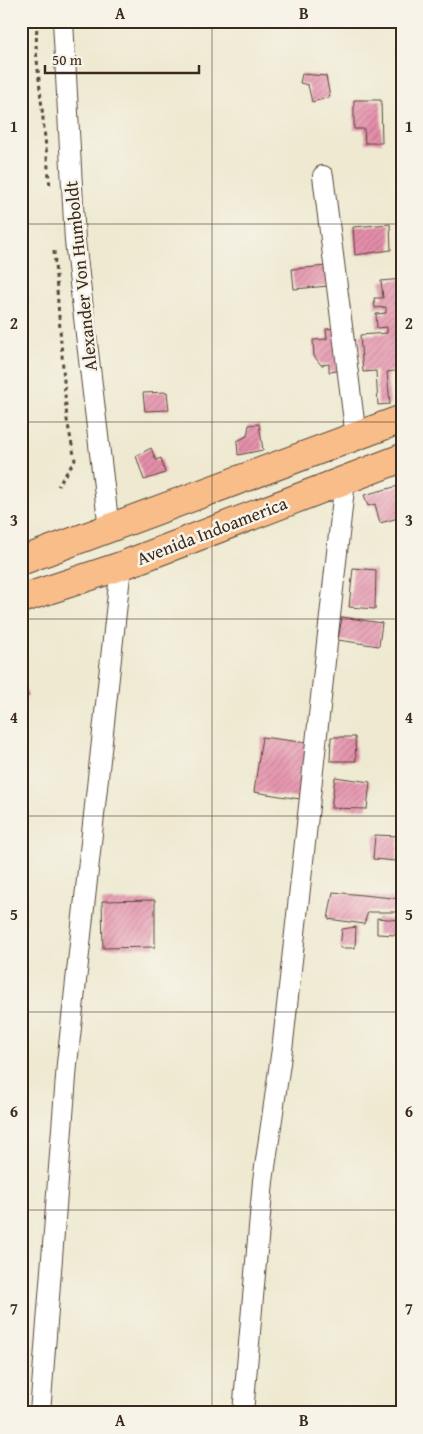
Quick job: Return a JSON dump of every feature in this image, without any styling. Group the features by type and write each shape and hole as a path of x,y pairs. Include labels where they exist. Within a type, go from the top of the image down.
{"main road":[{"path":"21,561 402,419"},
{"name":"Avenida Indoamerica","path":"21,600 121,566 402,458"}],"street":[{"name":"Alexander Von Humboldt","path":"63,21 75,241 109,529"},
{"path":"323,176 356,437"},
{"path":"243,1413 263,1181 283,1042 346,480"},
{"path":"40,1413 67,1064 121,566"}],"path":[{"path":"37,21 36,50 50,192"},
{"path":"54,248 66,420 75,460 58,486"}],"building":[{"path":"302,74 326,76 330,97 312,102 308,85 300,83"},
{"path":"354,100 381,100 382,143 365,143 364,129 354,129"},
{"path":"390,224 391,250 355,255 353,227"},
{"path":"327,266 329,286 294,289 292,269"},
{"path":"402,279 402,370 387,372 390,404 378,405 376,371 363,372 360,335 387,333 387,327 377,328 376,314 386,313 386,307 375,308 374,298 383,298 381,281"},
{"path":"335,328 338,371 329,372 329,364 321,365 314,356 313,340 327,339 326,329"},
{"path":"167,392 169,410 145,411 143,393"},
{"path":"259,424 263,450 238,455 237,441 247,436 249,425"},
{"path":"151,448 156,460 161,458 165,473 144,480 136,456"},
{"path":"402,485 400,508 402,517 380,523 375,504 368,506 364,495"},
{"path":"353,568 376,570 375,609 349,607"},
{"path":"342,617 382,623 379,646 338,640"},
{"path":"21,675 28,696 21,698"},
{"path":"262,737 308,743 300,799 254,792"},
{"path":"331,737 355,737 356,761 330,761"},
{"path":"335,777 370,782 367,809 331,808"},
{"path":"375,835 399,836 396,861 373,859"},
{"path":"21,875 24,875 27,900 21,901"},
{"path":"333,892 402,899 401,912 368,912 364,924 328,919"},
{"path":"155,900 155,947 103,948 102,901"},
{"path":"23,901 25,921 21,921 21,902"},
{"path":"377,918 398,920 396,935 377,934"},
{"path":"356,927 355,948 340,948 342,929"},
{"path":"21,1243 25,1243 24,1264 21,1264"}]}
